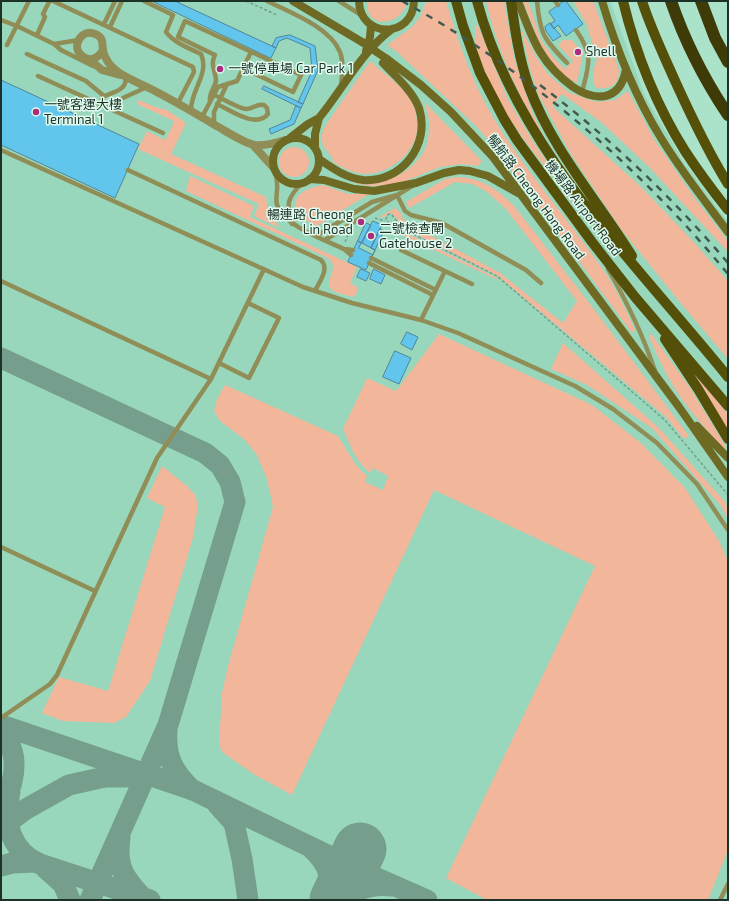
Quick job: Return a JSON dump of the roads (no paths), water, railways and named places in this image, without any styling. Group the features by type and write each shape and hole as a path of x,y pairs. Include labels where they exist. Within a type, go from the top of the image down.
{"highway":[{"path":"671,1 694,57 728,115"},
{"path":"701,1 716,38 728,62"}],"main road":[{"name":"機場路 Airport Road","path":"456,1 463,26 480,73 504,118 540,172 635,297 728,406"},
{"name":"機場路 Airport Road","path":"477,1 502,69 535,133 585,205 615,244 728,377"},
{"path":"511,1 520,60 539,111 558,148 621,239 647,280"},
{"path":"623,1 639,56 664,113 694,164 728,210"},
{"path":"642,1 661,51 694,122 710,154 728,184"},
{"path":"635,297 698,389 728,439"}],"street":[{"path":"293,1 362,42 385,61 412,95 420,114 422,126 417,148 411,158 402,168 381,178 369,180 356,179 343,174 319,159"},
{"path":"360,1 363,17 371,25 378,28 392,30"},
{"path":"274,169 274,152 281,143 319,118 341,90 365,55 381,37 406,22 413,9 414,1"},
{"path":"518,1 530,33 544,59 554,72 582,92 600,97 614,92 623,82 626,69"},
{"path":"602,1 609,24 636,92 660,136 688,179 728,232"},
{"path":"365,55 370,37 371,25"},
{"path":"124,76 102,70 90,60 82,57 79,54 77,46 78,40 85,34 94,33 99,36 103,41 105,57 113,68 124,76 253,145 280,178 295,184 302,183 310,179 318,168 319,159 315,148 315,134 319,118"},
{"path":"90,60 98,57 103,50"},
{"name":"暢航路 Cheong Hong Road","path":"385,61 421,85 470,132 500,166 658,378"},
{"path":"253,145 266,145 288,139 301,138 312,144 315,148"},
{"path":"310,179 324,180 354,189 374,191 416,183 444,173 459,170 473,171 500,182 522,196"},
{"path":"658,378 728,477"},
{"path":"679,407 728,458"}],"lane":[{"path":"7,45 29,1"},
{"path":"37,35 45,17 43,14 50,1"},
{"path":"54,1 193,67 194,72 178,104"},
{"path":"104,24 115,1"},
{"path":"110,27 122,1"},
{"path":"144,1 174,15 166,32 170,38 201,54 203,58 204,70 192,99 191,111"},
{"path":"267,1 308,22 322,31 333,41 340,54 342,67 341,90"},
{"path":"339,1 363,17"},
{"path":"537,1 539,22 544,37 567,62"},
{"path":"1,20 37,35 54,44 61,50 102,70"},
{"path":"210,101 210,95 216,81 212,60 215,54 178,37 185,20 301,75 293,92 243,68"},
{"path":"576,30 585,43 589,57 589,64 582,92"},
{"path":"54,44 78,40"},
{"path":"202,117 218,87 237,81 251,52"},
{"path":"27,54 86,81 104,96"},
{"path":"38,76 163,133"},
{"path":"100,104 104,96 124,87 126,82 124,76"},
{"path":"214,124 213,115 227,84"},
{"path":"108,108 129,95 147,87"},
{"path":"214,95 243,109 251,108 258,104 264,105 268,114 261,119 252,120 217,104"},
{"path":"1,150 303,287 352,303 422,320 458,332 575,386 613,409 657,443 697,484 728,530"},
{"path":"274,169 277,183 277,205 284,217 292,224 352,253"},
{"path":"128,170 321,260 325,269 315,291"},
{"path":"292,224 288,211 289,201 294,192 302,183"},
{"path":"325,240 416,183"},
{"path":"316,236 372,202 397,195"},
{"path":"397,195 405,211 411,215 442,223 526,270 541,283"},
{"path":"592,242 625,299 646,345 658,378"},
{"path":"402,250 472,284"},
{"path":"371,258 436,290"},
{"path":"368,264 433,295"},
{"path":"1,718 50,684 57,675 157,458 211,379 264,269"},
{"path":"422,320 445,271"},
{"path":"1,281 211,379"},
{"path":"219,363 250,378 279,318 248,303"},
{"path":"1,547 95,591"},
{"path":"720,900 728,884"}],"railway":[{"path":"402,1 448,28 492,57 536,88 578,122 657,195 728,274"},
{"path":"540,85 591,125 639,169 685,215 728,263"}],"place":[{"name":"Shell","path":"578,52"},
{"name":"一號停車場 Car Park 1","path":"220,69"},
{"name":"一號客運大樓 Terminal 1","path":"36,112"},
{"name":"暢連路 Cheong Lin Road","path":"361,222"},
{"name":"二號檢查閘 Gatehouse 2","path":"371,236"}]}
